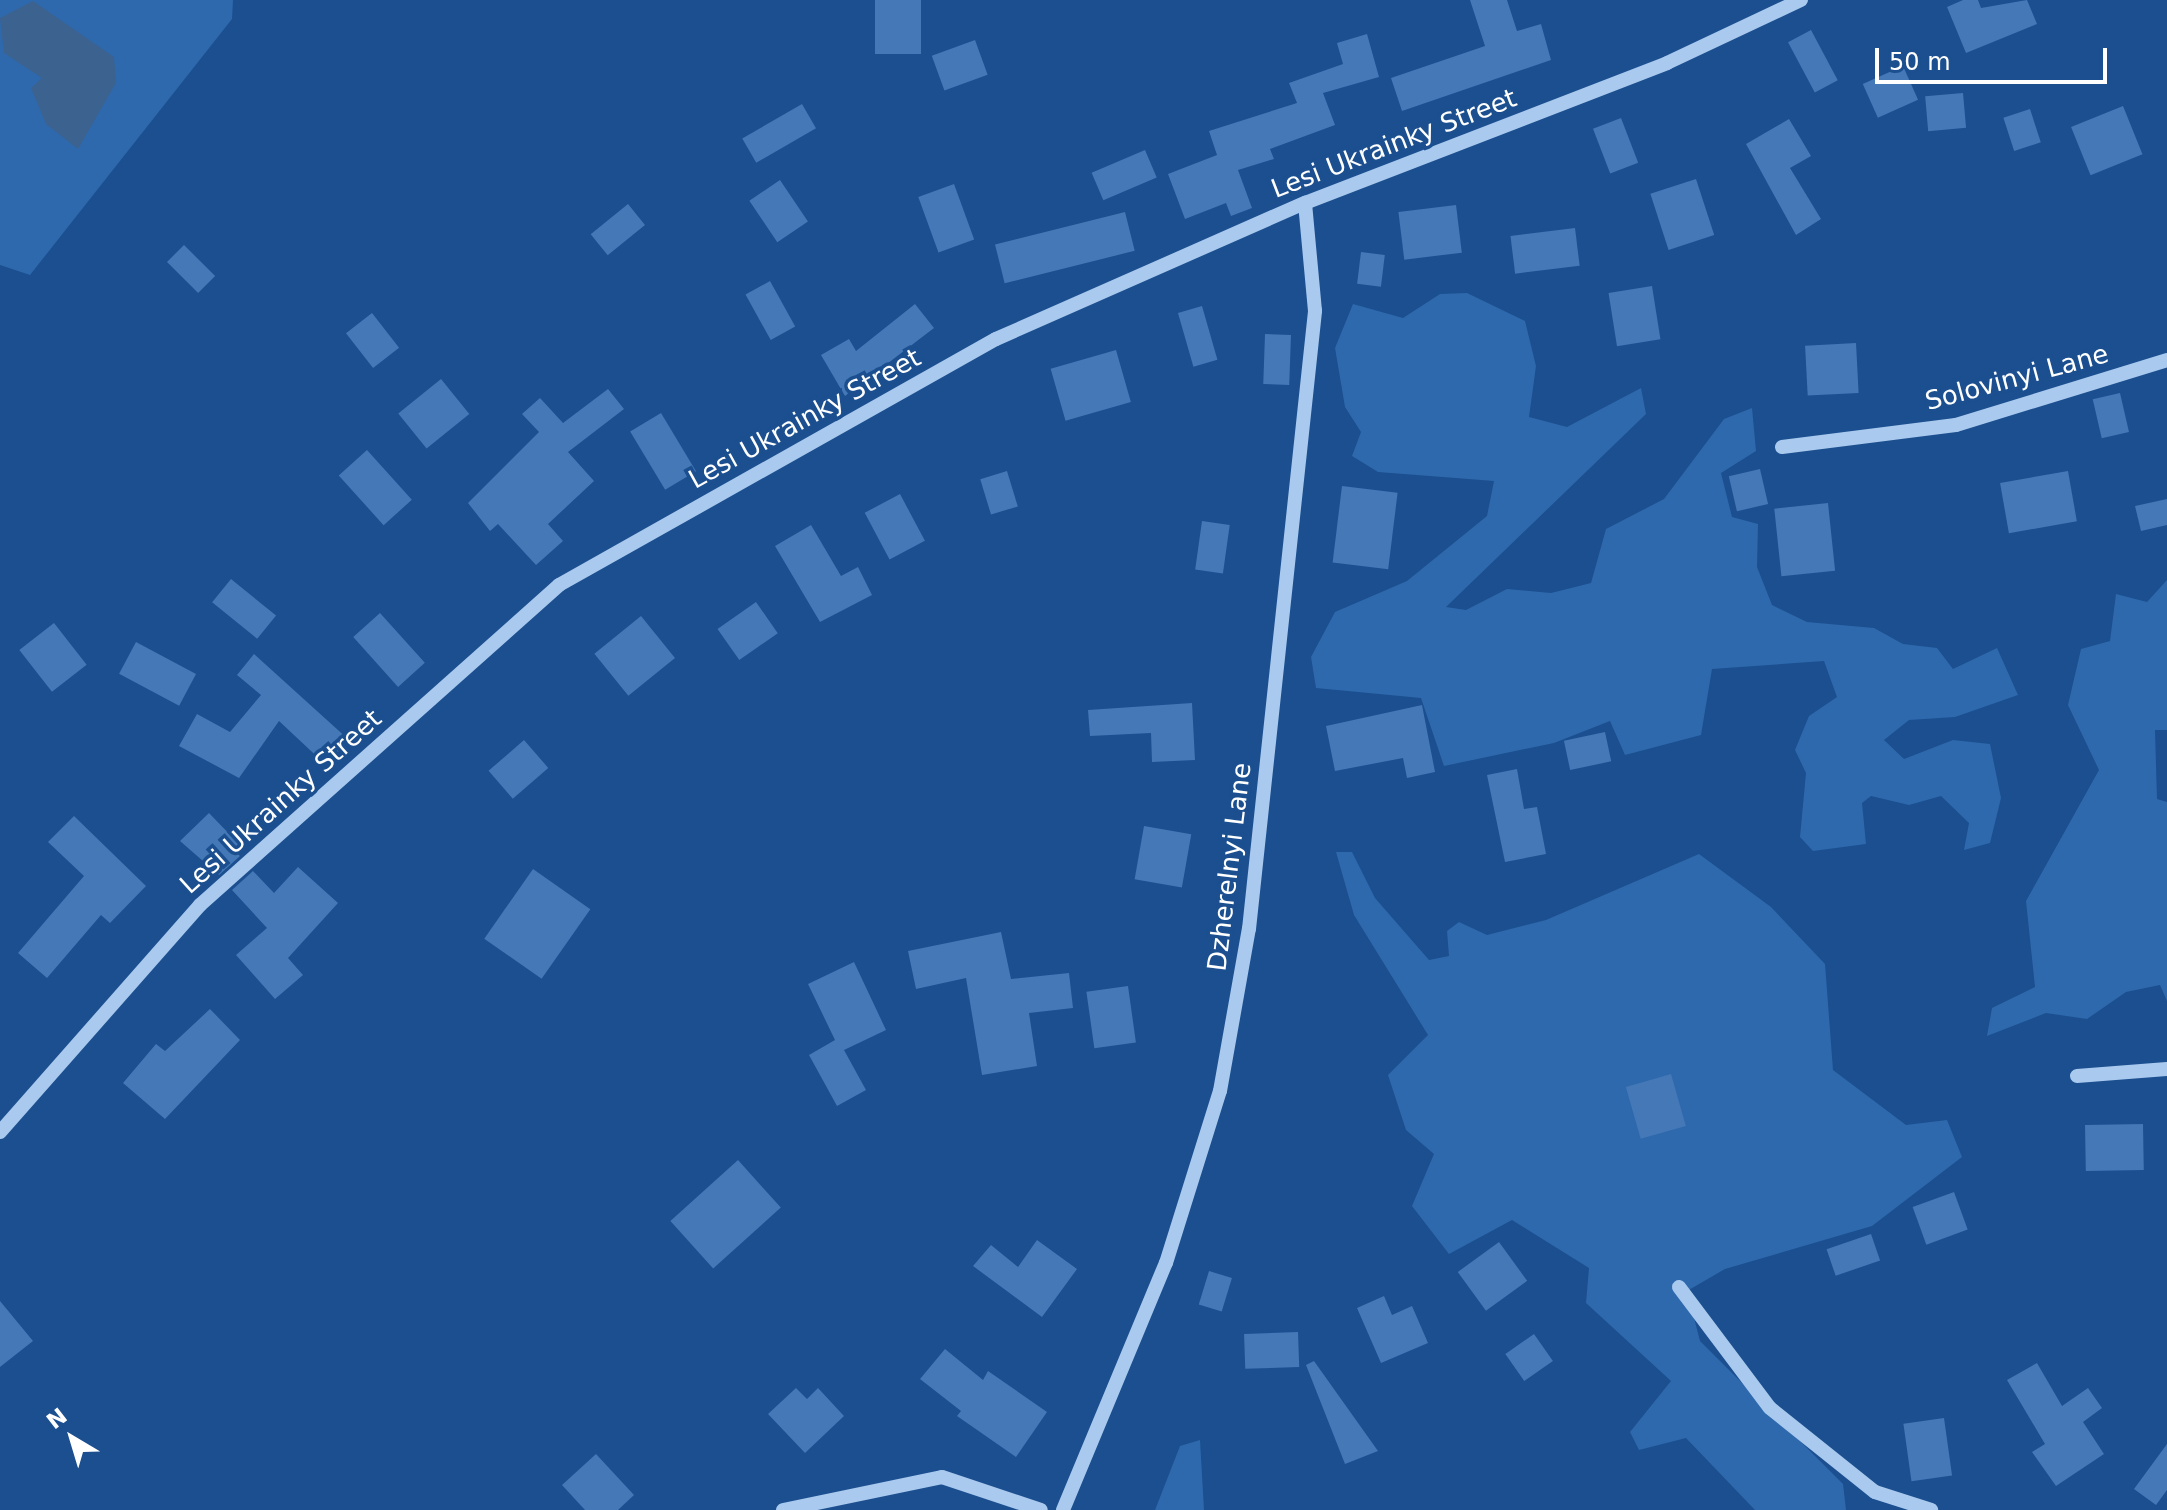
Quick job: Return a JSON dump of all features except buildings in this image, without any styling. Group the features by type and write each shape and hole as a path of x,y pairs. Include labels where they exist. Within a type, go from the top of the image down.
{"street":[{"name":"Lesi Ukrainky Street","path":"0,1132 200,905 559,585 996,339 1305,203 1667,63 1801,0"},
{"name":"Dzherelnyi Lane","path":"1063,1510 1166,1263 1222,1076 1249,929 1315,311 1305,203"},
{"name":"Solovinyi Lane","path":"1782,447 1956,425 2167,360"},
{"path":"2077,1076 2167,1069"},
{"path":"1679,1287 1770,1408 1875,1492 1931,1510"},
{"path":"783,1510 942,1477 1041,1510"}],"shaded area":[{"path":"0,0 233,0 232,19 30,275 0,265"},
{"path":"33,1 114,57 116,83 78,149 46,124 31,88 42,78 4,53 0,18"},
{"path":"1467,293 1525,321 1536,366 1529,417 1567,427 1641,388 1646,414 1446,607 1466,610 1507,589 1551,593 1591,583 1606,529 1664,499 1724,419 1752,408 1756,451 1721,473 1732,517 1758,524 1757,567 1772,605 1807,622 1874,628 1903,644 1937,648 1953,669 1997,648 2018,695 1955,717 1909,720 1884,740 1904,759 1953,740 1990,744 2001,798 1990,843 1964,850 1969,823 1941,796 1909,805 1871,796 1862,803 1866,844 1813,851 1800,837 1806,773 1795,750 1809,716 1837,697 1824,661 1712,669 1701,735 1625,755 1610,721 1554,743 1444,766 1421,698 1316,688 1311,657 1335,612 1407,581 1487,516 1494,481 1378,472 1352,456 1361,432 1345,407 1335,348 1353,304 1403,318 1440,294"},
{"path":"2167,580 2167,730 2155,730 2157,799 2167,802 2167,1001 2160,985 2126,992 2087,1019 2046,1013 1987,1036 1992,1008 2035,987 2026,901 2099,770 2068,705 2081,649 2110,641 2116,594 2147,602"},
{"path":"1336,852 1352,852 1375,898 1429,960 1449,956 1447,931 1459,922 1487,935 1546,920 1699,854 1771,907 1825,964 1833,1070 1906,1125 1947,1120 1962,1157 1872,1226 1725,1269 1687,1291 1700,1341 1843,1484 1846,1510 1755,1510 1686,1438 1639,1450 1630,1432 1671,1381 1586,1303 1589,1268 1512,1220 1449,1254 1412,1206 1434,1154 1406,1130 1388,1075 1428,1035 1354,915"},
{"path":"1200,1440 1204,1510 1155,1510 1180,1446"}]}
